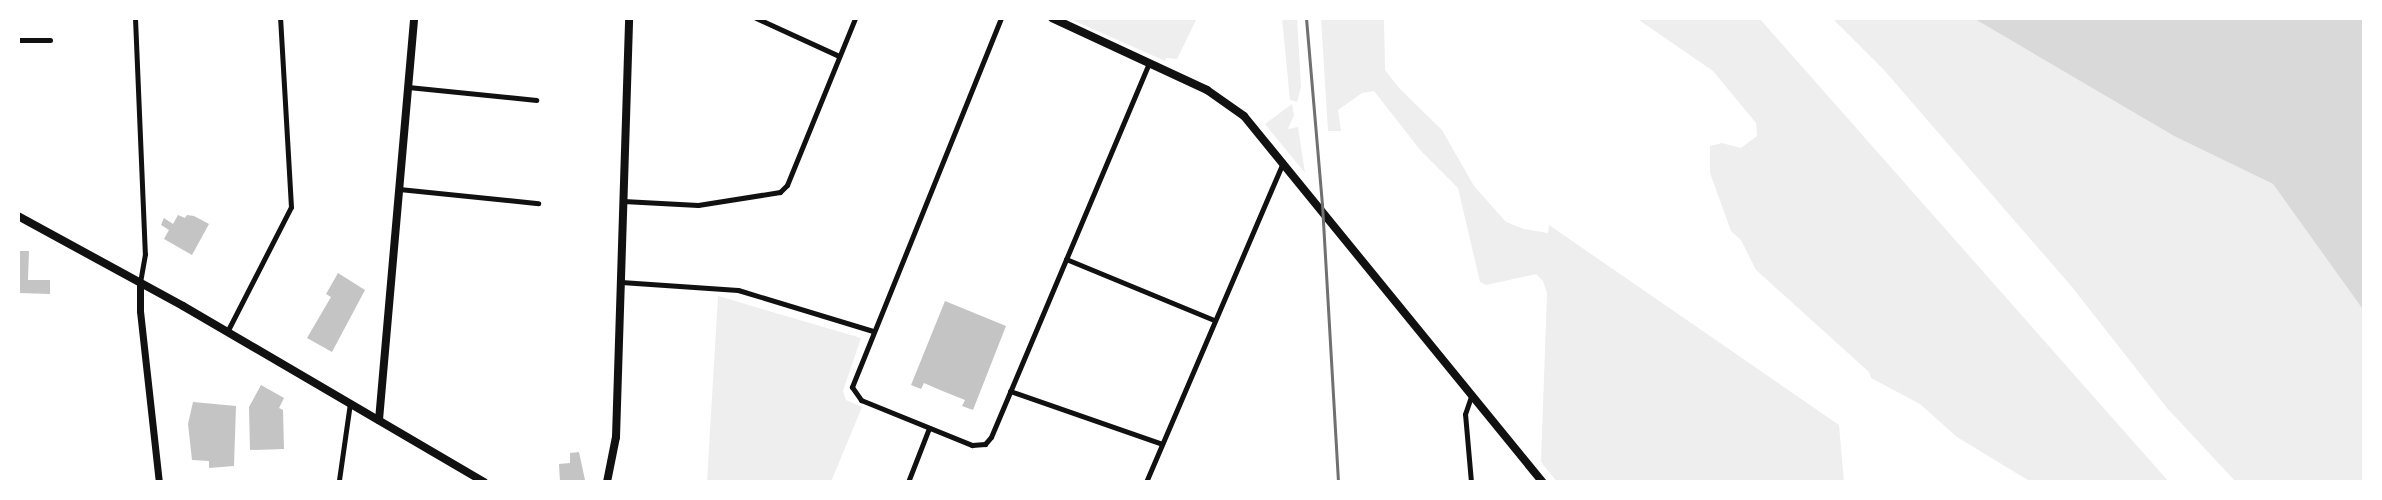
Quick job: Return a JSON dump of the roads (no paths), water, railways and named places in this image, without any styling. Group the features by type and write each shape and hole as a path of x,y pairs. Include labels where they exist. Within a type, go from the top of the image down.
{"main road":[{"path":"379,420 414,18"},
{"path":"607,482 616,437 629,18"},
{"path":"1052,18 1229,103 1251,123 1543,482"},
{"path":"18,216 140,282 484,482"}],"street":[{"path":"135,18 145,254 140,282 140,311 159,482"},
{"path":"227,332 291,207 280,18"},
{"path":"756,18 839,56"},
{"path":"623,201 698,205 780,192 787,185 855,18"},
{"path":"1001,18 873,331 853,391 861,400 929,428 981,446 991,437 1149,63"},
{"path":"18,40 50,40"},
{"path":"408,87 536,100"},
{"path":"1146,482 1284,162"},
{"path":"399,189 538,203"},
{"path":"1066,259 1214,320"},
{"path":"621,282 738,290 873,331"},
{"path":"1010,391 1162,444"},
{"path":"1471,482 1465,414 1472,393"},
{"path":"339,480 350,403"},
{"path":"908,482 929,428"}],"railway":[{"path":"1306,18 1322,204 1338,482"}]}
